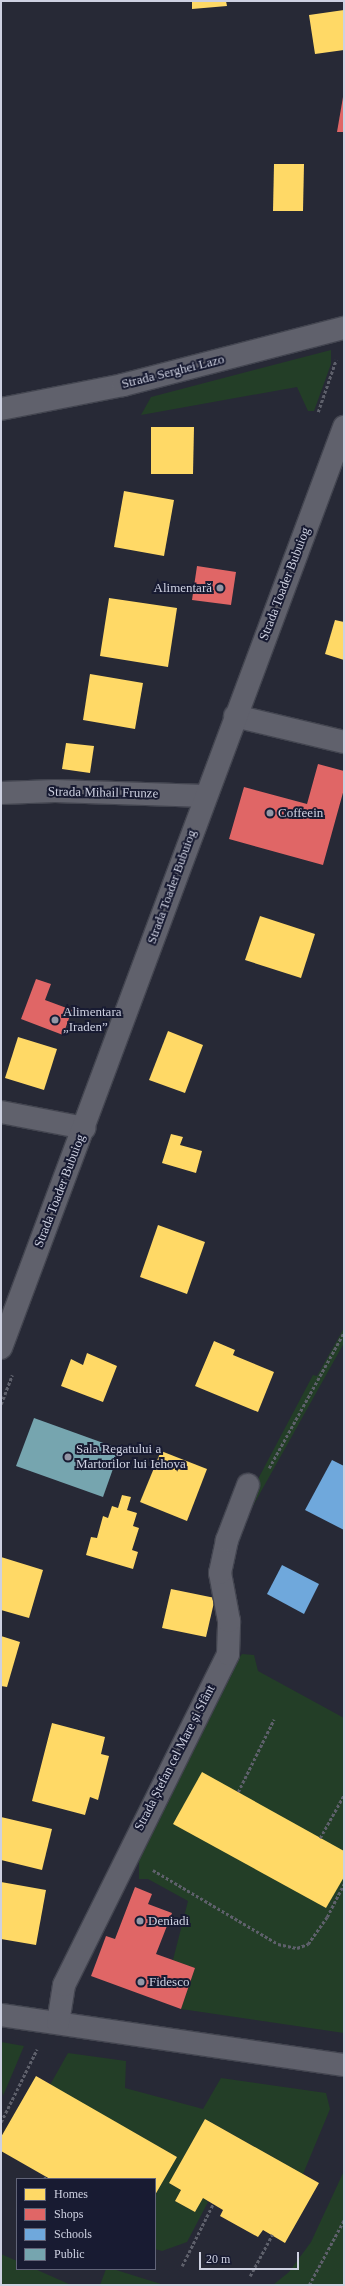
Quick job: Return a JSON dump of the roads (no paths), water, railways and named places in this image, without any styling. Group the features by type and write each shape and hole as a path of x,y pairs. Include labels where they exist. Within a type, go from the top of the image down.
{"street":[{"name":"Strada Serghei Lazo","path":"1,409 123,385 344,328"},
{"name":"Strada Toader Bubuiog","path":"1,1348 84,1128 235,716 344,428"},
{"path":"235,716 344,742"},
{"name":"Strada Mihail Frunze","path":"1,792 55,791 206,796"},
{"path":"1,1112 84,1128"},
{"name":"Strada Ștefan cel Mare și Sfânt","path":"58,2023 64,1985 127,1854 228,1654 229,1621 220,1573 227,1540 245,1493"},
{"path":"1,2015 344,2065"}],"place":[{"name":"Alimentară","path":"220,588"},
{"name":"Coffeein","path":"270,813"},
{"name":"Alimentara „Iraden”","path":"55,1020"},
{"name":"Sala Regatului a Martorilor lui Iehova","path":"68,1457"},
{"name":"Deniadi","path":"140,1921"},
{"name":"Fidesco","path":"141,1982"}]}
